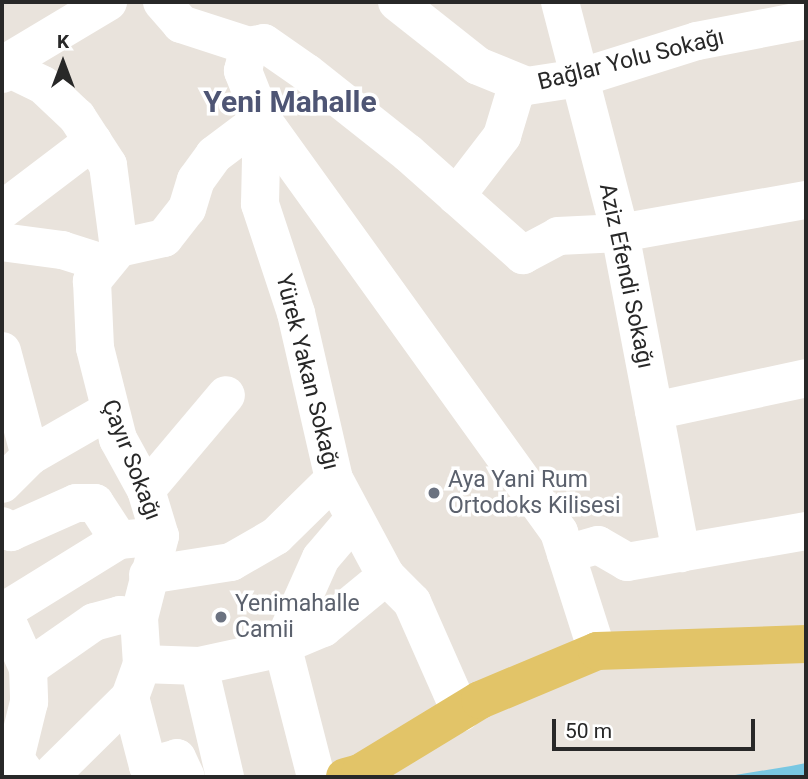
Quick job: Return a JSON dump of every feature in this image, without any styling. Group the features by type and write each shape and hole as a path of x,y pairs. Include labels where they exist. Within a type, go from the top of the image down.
{"main road":[{"path":"345,777 360,773 461,713 597,651 806,644"}],"street":[{"path":"3,67 71,13 108,2"},
{"path":"162,2 181,24 249,46 264,43 307,73 523,255 558,236 620,233 806,200"},
{"name":"Bağlar Yolu Sokağı","path":"397,2 478,66 527,86 579,78 697,41 806,20"},
{"name":"Aziz Efendi Sokağı","path":"560,2 620,233 681,553"},
{"path":"249,46 243,71 262,119 559,532 597,651"},
{"name":"Çayır Sokağı","path":"3,67 43,85 77,117 108,165 111,256 92,281 95,348 118,439 146,490 160,536 139,618 136,680 148,766 177,758 186,777"},
{"path":"456,196 502,136 518,83"},
{"path":"2,242 111,256 164,238 187,209 196,180 214,155 262,119"},
{"name":"Yürek Yakan Sokağı","path":"262,119 260,204 296,313 334,479 386,576 412,602 461,713"},
{"path":"2,210 93,141"},
{"path":"2,351 30,456"},
{"path":"654,411 806,378"},
{"path":"146,490 226,396"},
{"path":"2,484 30,456 110,410"},
{"path":"148,575 232,562 276,536 334,479"},
{"path":"2,526 11,532 76,503 95,503 119,540"},
{"path":"316,777 282,645 321,558 355,518"},
{"path":"566,554 598,545 627,562 806,531"},
{"path":"28,777 15,760 29,702 28,668 3,610 119,540 160,536"},
{"path":"49,777 136,680 282,645 323,628 386,576"},
{"path":"28,668 94,622 120,615 139,618"},
{"path":"200,666 225,777"}],"water":[{"path":"806,763 806,777 723,777 791,766"}],"place":[{"name":"Aya Yani Rum Ortodoks Kilisesi","path":"434,493"},
{"name":"Yenimahalle Camii","path":"221,617"}],"district":[{"name":"Yeni Mahalle","path":"290,102"}]}
